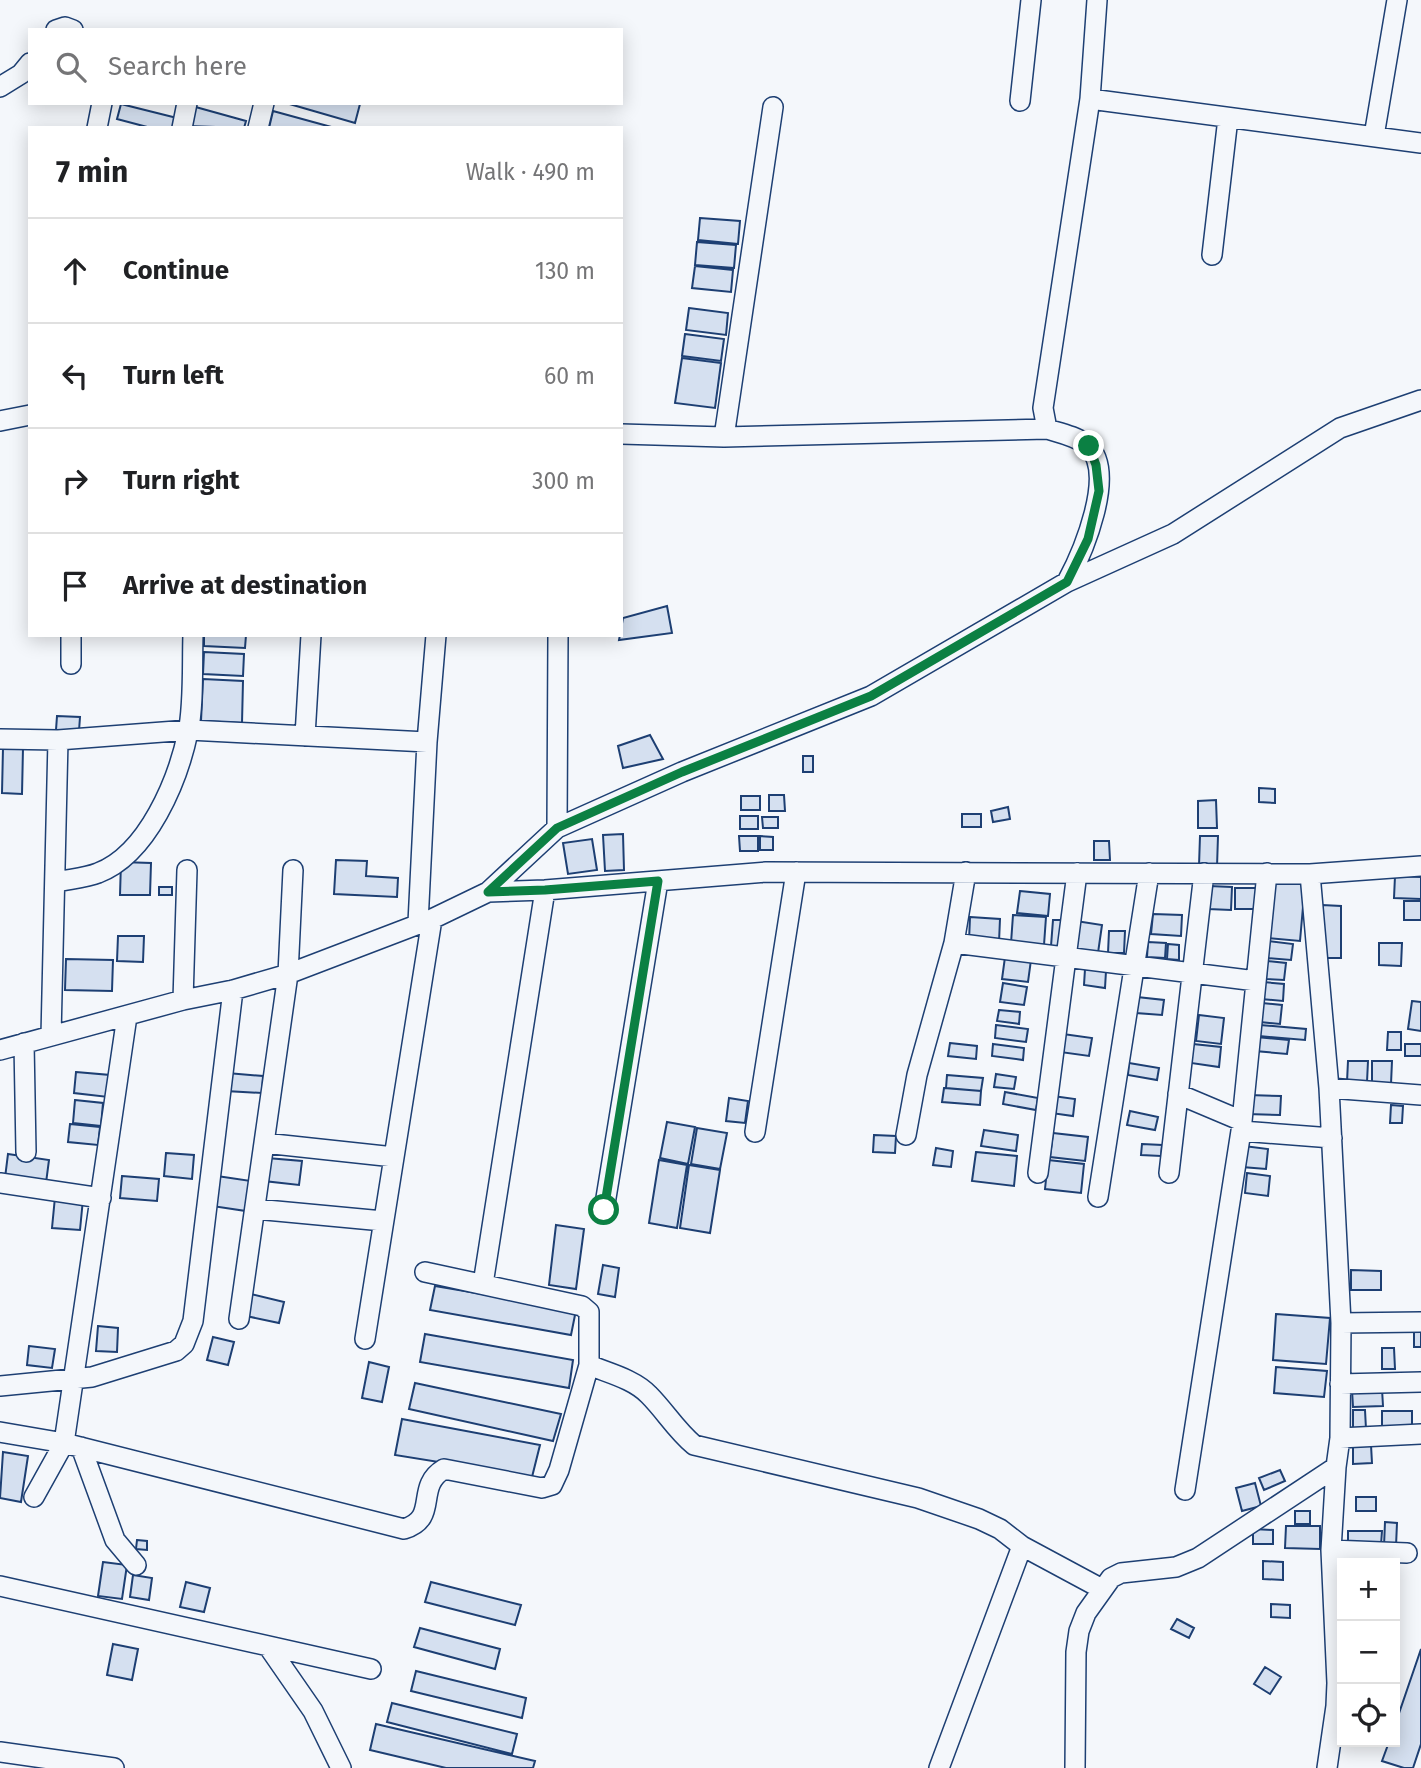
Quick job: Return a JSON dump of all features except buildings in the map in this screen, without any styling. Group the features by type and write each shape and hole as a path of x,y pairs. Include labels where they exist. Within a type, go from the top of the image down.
{"street":[{"path":"1020,101 1031,0"},
{"path":"1047,429 1044,408 1090,99 1097,0"},
{"path":"1374,136 1397,0"},
{"path":"0,87 21,74 28,65"},
{"path":"1090,99 1421,143"},
{"path":"97,126 102,105"},
{"path":"182,126 187,105"},
{"path":"258,126 264,105"},
{"path":"724,437 773,107"},
{"path":"1212,256 1228,118"},
{"path":"0,1050 288,974 425,921 488,892 557,828 682,772 871,696 1067,582 1173,534 1340,428 1421,400"},
{"path":"0,421 28,415"},
{"path":"623,434 724,437 1047,429 1089,446 1094,456 1098,478 1099,491 1088,539 1067,582"},
{"path":"71,637 71,664"},
{"path":"56,882 98,873 121,859 142,838 174,783 189,730 193,637"},
{"path":"305,736 311,637"},
{"path":"365,1339 394,1157 425,921 427,742 436,637"},
{"path":"557,828 558,637"},
{"path":"0,739 58,740 189,730 427,742"},
{"path":"51,1036 58,740"},
{"path":"488,892 766,872 1310,874 1421,866"},
{"path":"183,1000 187,870"},
{"path":"239,1319 288,974 293,870"},
{"path":"755,1132 796,872"},
{"path":"906,1135 916,1075 954,943 965,872"},
{"path":"1038,1173 1077,873"},
{"path":"1098,1197 1149,873"},
{"path":"1169,1173 1204,873"},
{"path":"1185,1490 1241,1126 1267,873"},
{"path":"1310,874 1329,1088 1342,1322 1340,1438 1331,1550 1337,1683 1327,1768"},
{"path":"604,1210 658,881"},
{"path":"483,1284 545,890"},
{"path":"954,943 1256,981"},
{"path":"0,1386 92,1377 176,1351 184,1344 193,1321 233,990"},
{"path":"127,1016 74,1379 73,1445 115,1540 136,1565"},
{"path":"24,1043 26,1152"},
{"path":"1329,1088 1421,1094"},
{"path":"1178,1094 1241,1126 1332,1138"},
{"path":"264,1143 394,1157"},
{"path":"0,1183 101,1198"},
{"path":"255,1209 383,1221"},
{"path":"0,1432 73,1445 404,1529 416,1525 423,1518 429,1483 435,1474 444,1469 542,1488 552,1485 559,1470 589,1364 589,1312 582,1306 425,1272"},
{"path":"1342,1322 1421,1322"},
{"path":"589,1364 638,1386 694,1445 918,1498 979,1519 1000,1529 1022,1546 1102,1589"},
{"path":"1340,1384 1421,1382"},
{"path":"1340,1438 1421,1434"},
{"path":"34,1497 73,1445"},
{"path":"1075,1768 1076,1652 1079,1631 1086,1613 1111,1578 1121,1573 1176,1567 1198,1558 1336,1467"},
{"path":"939,1768 1022,1546"},
{"path":"1331,1550 1407,1553"},
{"path":"0,1586 371,1669"},
{"path":"268,1646 313,1711 341,1768"},
{"path":"0,1752 114,1768"}],"route":[{"path":"604,1210 658,881 488,892 557,828 682,772 871,696 1067,582 1088,539 1099,491 1096,465 1089,446"}]}
